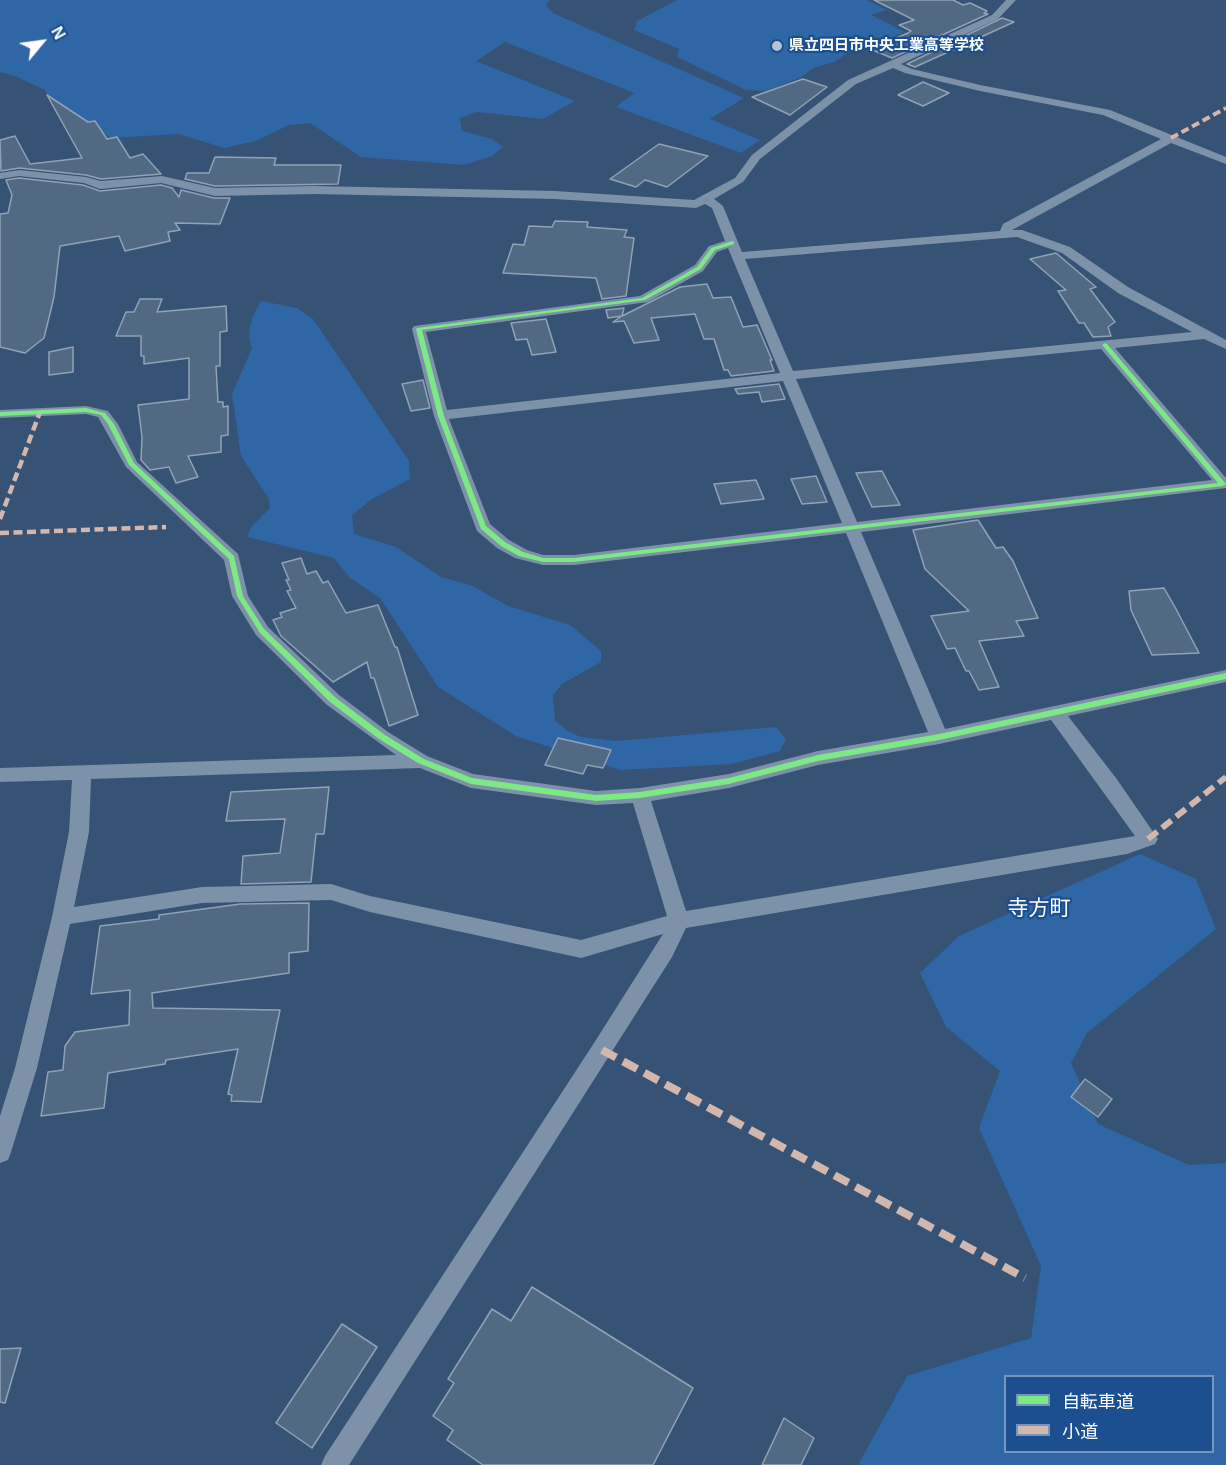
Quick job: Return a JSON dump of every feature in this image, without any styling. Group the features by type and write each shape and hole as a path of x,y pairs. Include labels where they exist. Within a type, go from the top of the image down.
{"street":[{"path":"0,176 19,173 86,180 100,185 162,179 215,192 314,190 555,195 696,204 739,180 756,157 852,82 986,22 995,17 1011,0"},
{"path":"891,63 909,71 990,90 1106,112 1226,160"},
{"path":"1005,233 1007,227 1171,138"},
{"path":"705,199 717,206 849,526 939,736"},
{"path":"738,256 1018,233 1066,250 1123,290 1226,345"},
{"path":"732,243 713,249 699,268 643,299 419,329 443,415 483,527 502,544 521,554 543,560 574,560 1223,484 1105,345"},
{"path":"443,415 787,376 1204,335"},
{"path":"0,414 86,410 103,414 111,424 130,464 232,558 240,596 262,631 333,699 382,737 421,761 471,781 596,798 640,795 729,782 818,758 939,736 1226,676"},
{"path":"62,917 202,895 331,892 370,904 581,949 680,921 1127,846 1148,839 1054,711"},
{"path":"0,775 421,761"},
{"path":"0,1152 26,1068 62,917 80,832 82,772"},
{"path":"334,1465 665,951 680,921 640,795"}],"shaded area":[{"path":"0,0 550,0 546,5 553,13 744,98 710,119 760,140 741,153 616,107 634,93 505,42 476,61 575,101 543,119 477,112 460,118 462,131 492,139 503,147 492,156 464,165 361,157 310,123 289,125 256,141 224,148 179,134 111,138 82,119 56,113 45,90 15,76 0,72"},
{"path":"677,0 867,0 887,10 871,15 905,32 848,53 834,62 813,68 802,77 766,91 746,90 677,57 679,49 634,30 637,21"},
{"path":"261,301 297,308 313,319 409,461 410,479 372,499 352,515 354,534 396,547 441,577 473,586 508,606 570,625 601,651 601,662 562,684 553,695 555,720 566,730 581,737 616,741 776,727 786,739 780,751 732,764 620,770 516,736 438,687 381,599 349,577 334,558 247,537 251,527 270,508 269,499 241,456 232,394 252,348 250,329"},
{"path":"1140,854 1196,879 1216,929 1087,1033 1071,1063 1098,1124 1189,1165 1226,1163 1226,1465 858,1465 907,1376 1031,1338 1041,1266 979,1128 1000,1071 946,1027 920,973 959,936"}],"building":[{"path":"874,0 953,0 963,5 970,3 987,11 984,13 988,14 892,58 870,49 908,33 911,31 899,25 914,20"},
{"path":"1002,18 1014,22 915,67 907,64"},
{"path":"803,79 827,87 790,115 752,97"},
{"path":"923,82 949,93 923,106 898,95"},
{"path":"47,95 88,122 95,121 107,139 117,137 130,158 143,154 161,174 101,179 86,175 19,168 1,171 0,140 15,136 30,164 82,158"},
{"path":"659,144 708,156 667,187 645,180 636,187 610,179"},
{"path":"215,157 276,158 274,165 341,165 338,184 215,186 185,179 187,173 209,173"},
{"path":"19,178 83,185 100,191 161,185 172,188 179,197 181,190 214,198 230,198 220,224 175,223 180,230 168,232 170,241 125,251 119,236 60,246 54,297 44,338 25,353 0,347 0,214 8,213 12,195 6,180"},
{"path":"555,221 588,222 587,227 627,230 624,237 634,238 626,296 602,299 596,278 503,273 513,244 524,245 529,226 552,227"},
{"path":"1056,253 1096,287 1090,289 1115,322 1108,327 1111,336 1093,337 1084,323 1079,323 1058,291 1066,290 1030,259"},
{"path":"707,284 713,298 731,297 743,327 757,325 772,360 770,360 774,371 731,376 728,370 724,370 714,339 704,339 695,314 651,318 659,340 634,343 624,321 613,322 680,287"},
{"path":"140,299 162,299 157,312 226,306 227,331 220,332 220,366 216,366 218,402 223,402 223,407 228,406 228,435 221,436 221,452 188,456 198,477 176,483 169,467 150,470 141,460 142,437 138,405 189,399 189,358 144,364 144,356 141,356 141,336 116,336 126,312 134,312"},
{"path":"624,308 622,316 608,318 606,310"},
{"path":"546,319 556,352 532,355 527,339 516,340 511,323"},
{"path":"73,347 73,372 49,375 49,352"},
{"path":"423,380 430,408 411,411 402,384"},
{"path":"779,384 785,399 762,402 759,392 738,394 735,389"},
{"path":"882,471 900,505 872,507 856,473"},
{"path":"816,476 827,502 802,504 791,479"},
{"path":"756,480 764,499 721,504 714,484"},
{"path":"978,520 996,548 1003,547 1013,561 1038,618 1016,621 1024,636 979,641 999,687 979,690 969,671 966,671 955,648 947,649 931,616 969,611 925,569 913,530"},
{"path":"301,558 307,574 316,571 323,583 328,581 346,613 378,605 395,647 397,647 418,715 389,726 367,662 333,682 281,636 273,620 282,617 280,613 296,608 287,591 291,590 282,563"},
{"path":"1164,588 1199,653 1152,655 1131,610 1129,591"},
{"path":"558,738 611,750 603,768 587,765 583,774 545,765"},
{"path":"329,787 324,834 316,834 311,882 241,884 243,856 280,853 285,819 226,821 231,792"},
{"path":"309,903 308,951 289,953 289,973 152,993 153,1008 280,1010 261,1102 231,1101 232,1095 228,1094 238,1049 166,1060 165,1064 108,1073 104,1108 41,1116 48,1072 63,1070 65,1046 75,1032 129,1025 130,990 91,994 100,926 159,919 159,915 240,904"},
{"path":"1085,1079 1112,1099 1098,1117 1071,1097"},
{"path":"532,1287 693,1388 653,1465 483,1465 447,1440 453,1430 433,1416 454,1383 448,1379 492,1309 511,1321"},
{"path":"342,1324 377,1347 312,1448 276,1423"},
{"path":"21,1348 5,1403 0,1402 0,1349"},
{"path":"784,1418 814,1438 801,1465 762,1465"}],"marked path":[{"path":"1171,138 1226,108"},
{"path":"0,519 40,412"},
{"path":"0,533 166,527"},
{"path":"1148,839 1226,777"},
{"path":"602,1050 1025,1278"}],"cycle path":[{"path":"732,243 713,249 699,268 643,299 419,329 441,416 483,527 503,544 521,554 543,560 574,560 1223,484 1105,345"},
{"path":"0,414 86,410 103,414 111,424 131,464 232,558 240,596 262,631 333,700 382,737 421,761 471,781 596,798 640,795 729,781 818,758 939,737 1226,676"}],"place":[{"name":"県立四日市中央工業高等学校","path":"777,46"}],"district":[{"name":"寺方町","path":"1039,909"}]}
